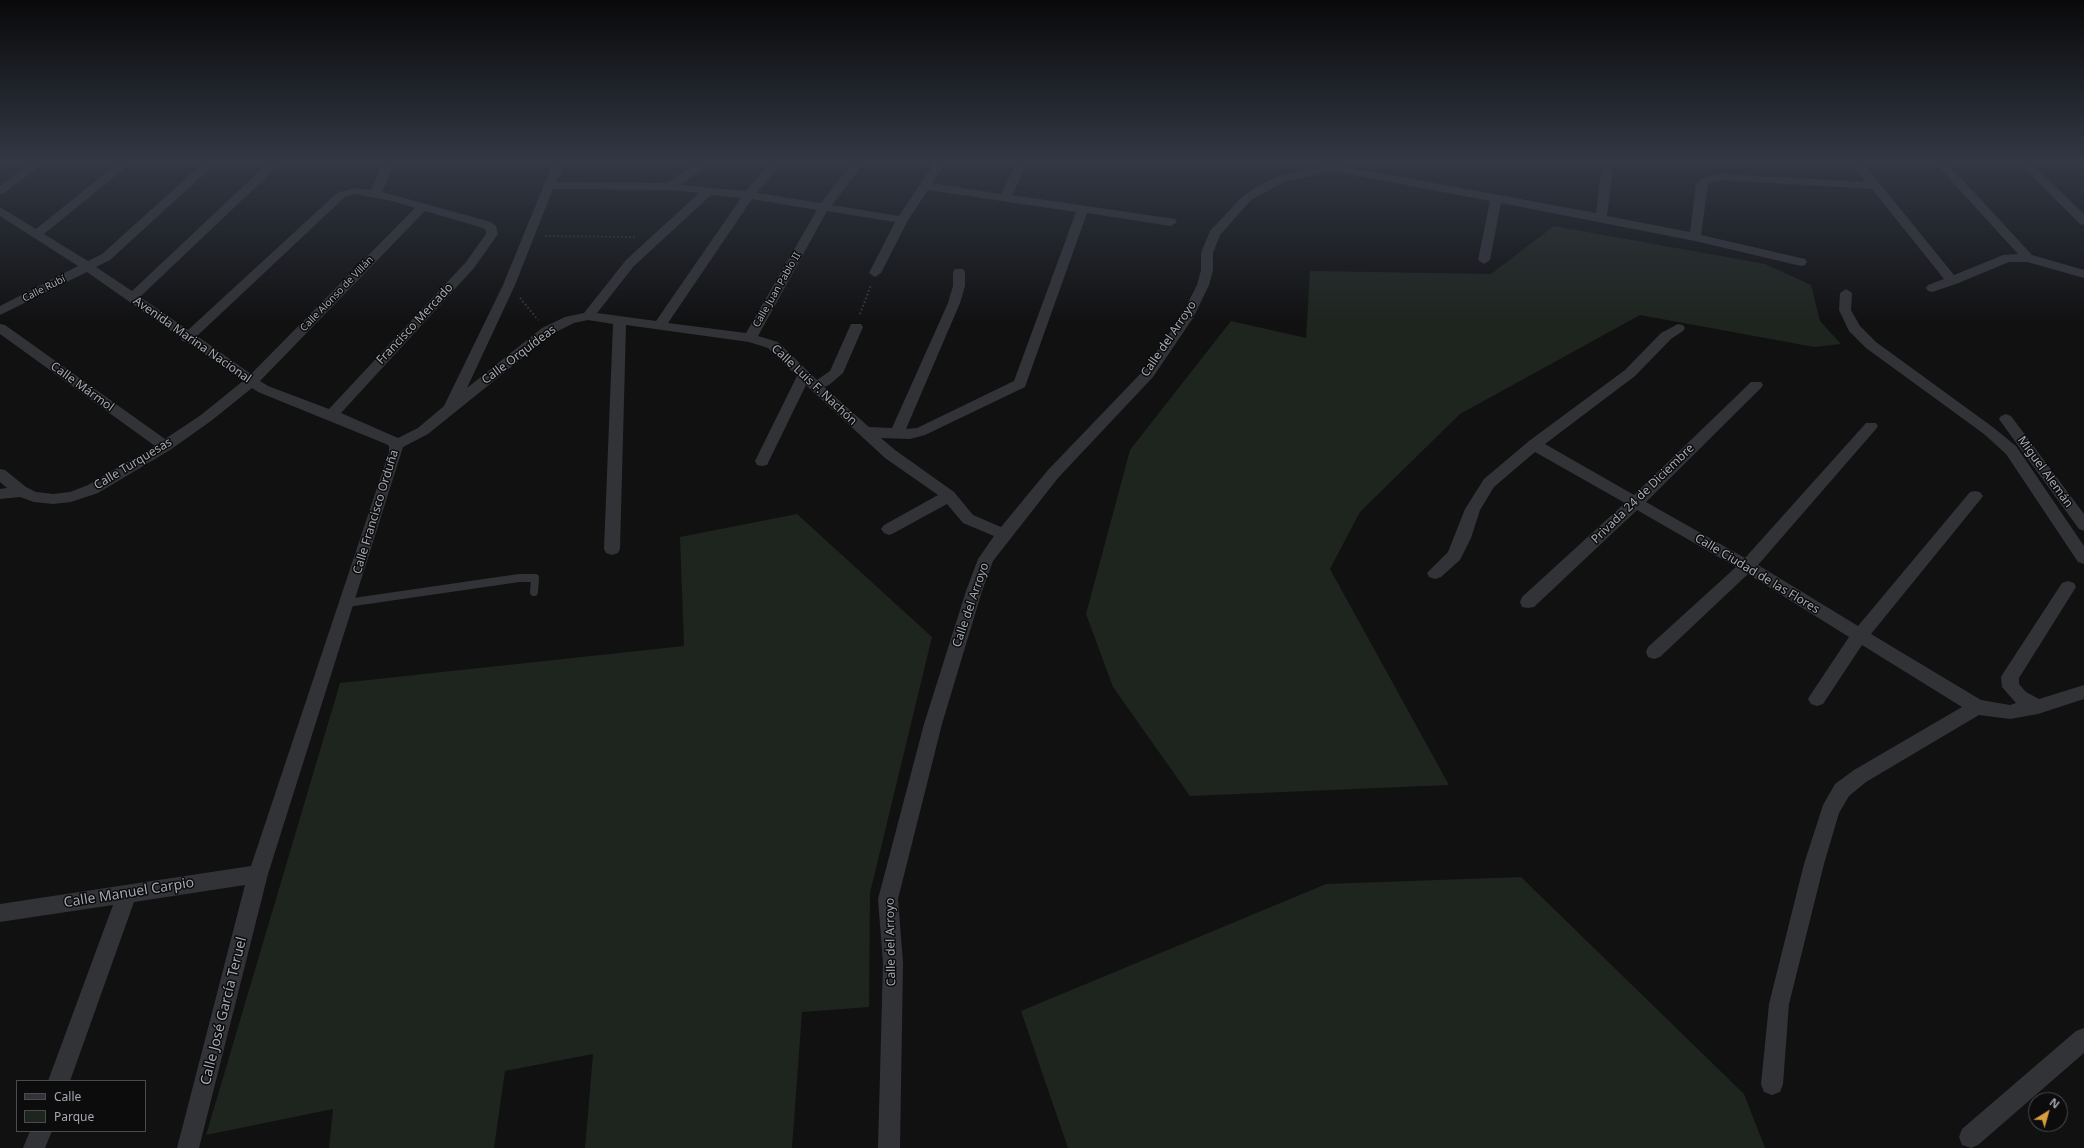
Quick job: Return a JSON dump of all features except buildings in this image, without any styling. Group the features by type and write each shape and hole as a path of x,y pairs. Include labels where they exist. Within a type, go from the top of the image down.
{"street":[{"name":"Avenida Marina Nacional","path":"9,217 88,267 251,382 276,395 331,414 391,440 396,445"},
{"path":"37,234 59,217"},
{"name":"Calle Rubí","path":"0,311 106,257 151,217"},
{"path":"132,298 218,217"},
{"path":"188,338 318,217"},
{"name":"Calle Alonso de Villán","path":"251,382 413,217"},
{"name":"Francisco Mercado","path":"331,414 470,265 485,246 492,234 492,229 487,225 459,217"},
{"name":"Calle Francisco Orduña","path":"258,874 396,452 396,445 423,431 444,415 450,408 509,285 536,217"},
{"path":"588,316 630,263 680,217"},
{"path":"659,326 733,217"},
{"name":"Calle Juan Pablo II","path":"750,338 819,217"},
{"path":"881,217 902,220"},
{"path":"875,273 904,217"},
{"path":"865,432 897,434 920,432 1020,384 1080,217"},
{"path":"1134,217 1171,222"},
{"name":"Calle del Arroyo","path":"889,1148 893,963 888,899 934,724 974,591 986,559 1004,534 1053,474 1148,374 1186,318 1203,285 1208,270 1207,252 1214,234 1230,217"},
{"path":"1484,260 1492,217"},
{"path":"1594,217 1695,237 1801,262"},
{"path":"1695,237 1698,217"},
{"path":"1900,217 1952,281"},
{"path":"1990,217 2028,258"},
{"path":"1932,288 2007,258 2028,258 2084,274"},
{"path":"897,434 954,303 959,286 959,272"},
{"path":"1846,293 1845,310 1854,328 1871,346 1989,431 2011,450 2084,558"},
{"name":"Calle Luis F. Nachón","path":"588,316 750,338 773,345 890,454 949,496 968,519 1004,534"},
{"name":"Calle Orquídeas","path":"450,408 547,331 570,320 588,316"},
{"path":"612,549 620,320"},
{"path":"762,461 809,380 824,382 836,373 856,327"},
{"name":"Calle Mármol","path":"0,328 164,446"},
{"path":"1435,573 1454,556 1463,538 1473,509 1490,483 1534,445 1630,373 1666,336 1678,328"},
{"name":"Calle Turquesas","path":"0,494 21,491 34,497 53,499 71,497 93,489 120,474 206,418 251,382"},
{"name":"Privada 24 de Diciembre","path":"1528,602 1636,502 1756,385"},
{"name":"Miguel Alemán","path":"2006,419 2084,525"},
{"path":"1654,652 1747,566 1871,426"},
{"name":"Calle Ciudad de las Flores","path":"1534,445 1747,566 1859,636 1977,706"},
{"path":"0,474 21,491"},
{"path":"889,529 949,496"},
{"path":"1817,699 1859,636 1975,496"},
{"path":"2038,707 2020,697 2011,687 2010,677 2068,587"},
{"path":"1772,1084 1779,1004 1814,864 1830,811 1842,790 1860,776 1977,706 2010,712 2038,707 2084,692"},
{"name":"Calle Manuel Carpio","path":"0,913 258,874"},
{"name":"Calle José García Teruel","path":"188,1148 258,874"},
{"path":"59,1080 127,893"},
{"path":"1970,1137 2084,1039"},
{"path":"34,1148 40,1132"}],"lane":[{"path":"347,603 519,578 535,578 534,592"}],"path":[{"path":"529,236 657,237"},
{"path":"856,327 875,273"},
{"path":"509,285 547,331"}],"green space":[{"path":"1554,226 1765,264 1811,285 1820,321 1841,344 1814,347 1640,315 1460,414 1360,512 1330,569 1449,785 1190,796 1113,687 1086,614 1130,450 1231,321 1306,338 1310,271 1491,274"},
{"path":"797,514 932,637 870,893 869,1007 802,1012 792,1148 585,1148 593,1054 505,1071 494,1148 329,1148 333,1109 206,1135 340,683 684,646 680,537"},
{"path":"1521,877 1744,1094 1765,1148 1068,1148 1021,1011 1326,884"}]}
